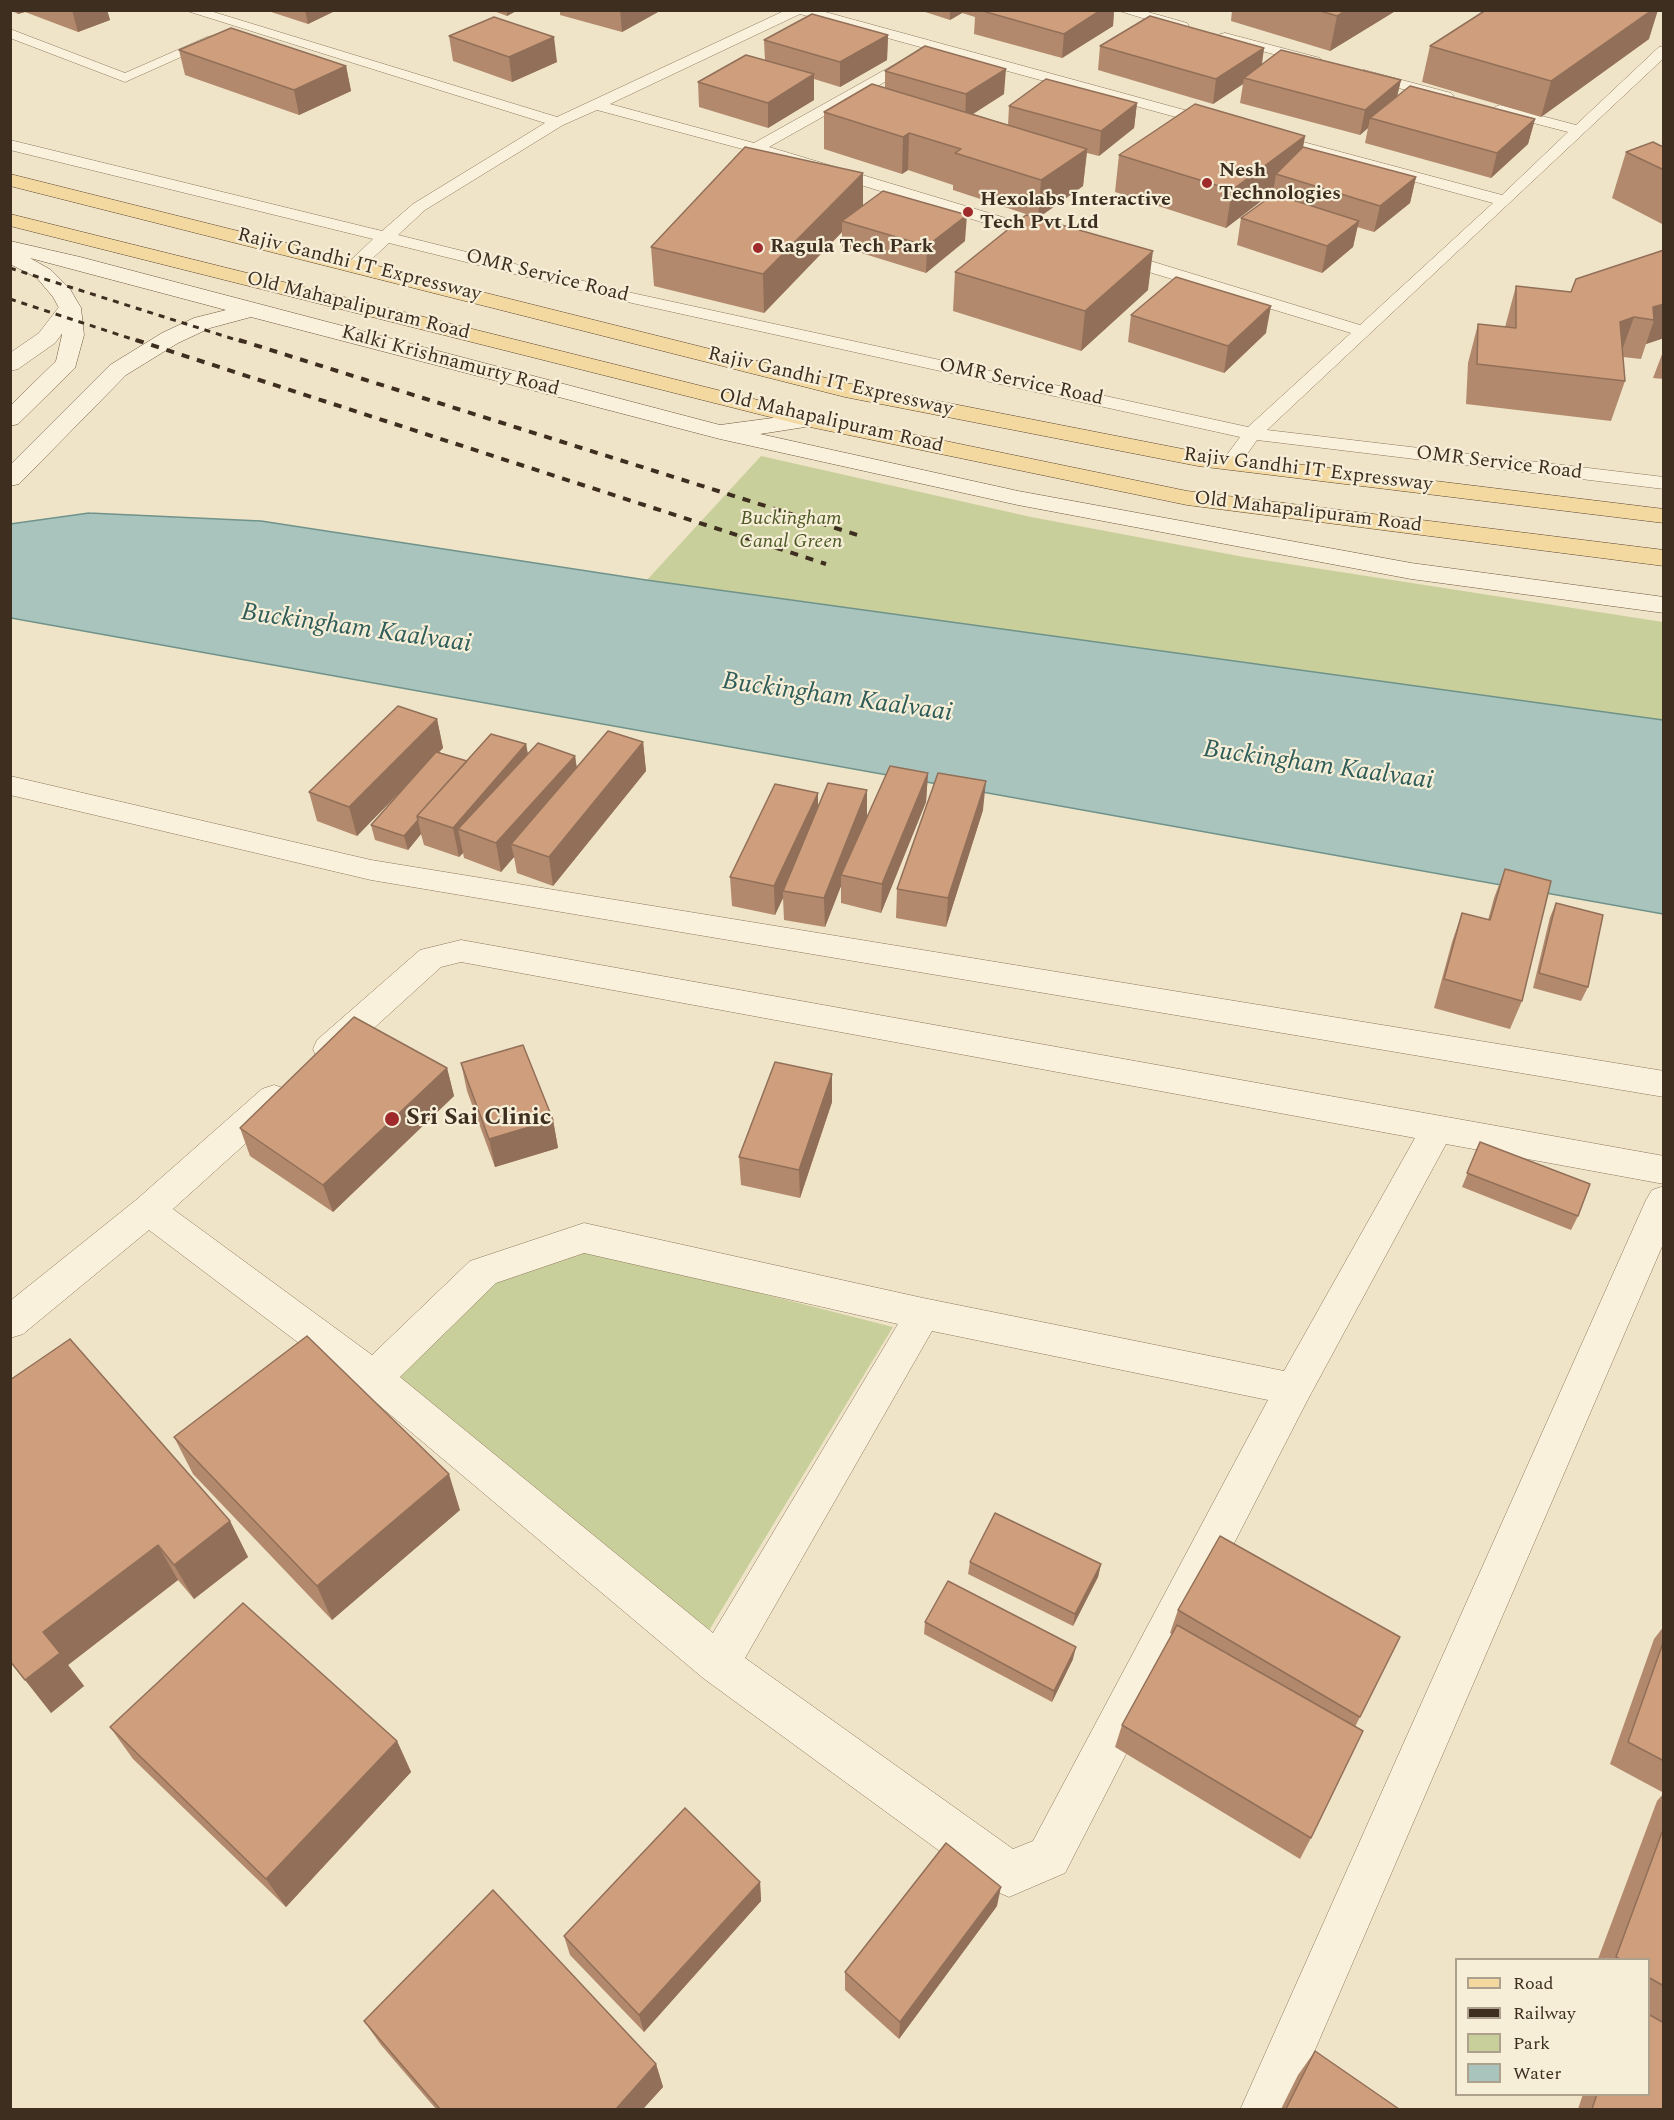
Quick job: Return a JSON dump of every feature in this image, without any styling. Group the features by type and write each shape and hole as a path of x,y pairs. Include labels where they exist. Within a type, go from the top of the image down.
{"main road":[{"name":"Rajiv Gandhi IT Expressway","path":"10,180 845,390 1188,457 1664,516"},
{"name":"Old Mahapalipuram Road","path":"10,220 810,420 1187,498 1664,558"}],"street":[{"path":"10,247 73,261 251,310"},
{"path":"10,256 44,274 62,294 70,308 73,324 72,348 67,363 10,420"},
{"path":"10,363 47,338 70,308"},
{"name":"Kalki Krishnamurty Road","path":"10,479 118,370 170,338 202,323 251,310 720,432 810,420"},
{"path":"720,432 1018,498 1411,571 1664,605"},
{"path":"10,786 371,870 1664,1084"},
{"path":"10,1323 148,1210 431,958 461,951 1664,1170"},
{"path":"148,1210 374,1378 718,1664 1009,1874 1049,1857 1294,1389 1437,1129"},
{"path":"1264,2109 1664,1200"},
{"path":"374,1378 483,1272 584,1238 923,1314 1294,1389"},
{"path":"718,1664 923,1314"}],"lane":[{"path":"191,10 558,122"},
{"path":"355,265 419,207 558,122 799,10 1505,201"},
{"path":"1123,10 1328,64"},
{"path":"10,33 125,78 244,27"},
{"path":"756,148 936,47"},
{"path":"1231,463 1252,434 1505,201 1664,50"},
{"path":"1350,70 1464,100"},
{"path":"594,104 756,148 1065,241"},
{"path":"1487,106 1578,130"},
{"name":"OMR Service Road","path":"10,145 632,298 1252,434 1664,483"},
{"path":"1099,252 1362,331"}],"green space":[{"name":"Buckingham Canal Green","path":"761,456 1031,517 1244,557 1663,622 1663,720 647,580"},
{"path":"586,1249 893,1327 702,1642 378,1376 489,1276"}],"water":[{"name":"Buckingham Kaalvaai","path":"89,513 261,521 646,580 1663,720 1663,914 11,618 10,524"}],"building":[{"path":"979,10 1101,10 1064,34"},
{"path":"1317,10 1346,10 1337,16"},
{"path":"1486,10 1652,10 1551,81 1430,46"},
{"path":"812,14 888,35 840,62 764,40"},
{"path":"1150,16 1264,48 1216,79 1100,46"},
{"path":"494,17 554,37 509,57 449,36"},
{"path":"231,28 346,66 294,90 179,50"},
{"path":"925,46 1006,69 966,94 885,71"},
{"path":"1281,50 1401,80 1365,110 1244,78"},
{"path":"746,55 814,74 768,103 698,82"},
{"path":"1046,79 1137,103 1101,131 1009,106"},
{"path":"872,84 1087,149 1041,180 955,153 961,149 909,133 903,137 824,112"},
{"path":"1410,86 1535,119 1497,153 1370,118"},
{"path":"1195,104 1305,136 1232,190 1119,155"},
{"path":"1653,142 1664,146 1664,170 1626,152"},
{"path":"745,147 863,173 763,274 651,247"},
{"path":"1303,147 1416,177 1380,206 1276,174"},
{"path":"883,191 967,215 927,246 842,221"},
{"path":"1274,194 1359,221 1327,246 1241,218"},
{"path":"1026,215 1153,251 1085,311 955,272"},
{"path":"1664,250 1664,304 1653,307 1654,320 1634,317 1620,322 1625,381 1477,364 1478,324 1516,328 1516,286 1571,292 1576,279"},
{"path":"1176,277 1271,306 1228,346 1131,315"},
{"path":"398,706 437,719 349,807 309,792"},
{"path":"608,731 643,742 549,857 511,844"},
{"path":"491,734 526,744 453,828 417,816"},
{"path":"538,743 575,756 496,843 458,829"},
{"path":"436,752 467,761 417,816 418,820 404,836 371,825"},
{"path":"890,766 928,773 882,884 841,875"},
{"path":"938,773 986,781 948,898 897,889"},
{"path":"828,783 867,790 824,898 783,891"},
{"path":"775,784 818,793 774,886 730,877"},
{"path":"1505,869 1551,881 1522,1001 1444,979 1462,913 1490,920"},
{"path":"1556,903 1603,915 1588,987 1539,973"},
{"path":"354,1017 447,1068 323,1185 240,1128"},
{"path":"523,1045 553,1120 489,1139 461,1063"},
{"path":"775,1062 832,1074 799,1170 739,1157"},
{"path":"1480,1142 1590,1184 1578,1216 1467,1173"},
{"path":"307,1336 449,1474 317,1586 174,1437"},
{"path":"70,1339 230,1521 174,1565 158,1545 43,1632 60,1653 25,1680 10,1661 10,1380"},
{"path":"995,1513 1101,1564 1075,1614 970,1562"},
{"path":"1220,1536 1400,1637 1360,1717 1178,1610"},
{"path":"948,1581 1076,1647 1054,1691 925,1622"},
{"path":"243,1603 397,1741 266,1879 110,1727"},
{"path":"1177,1625 1363,1731 1311,1838 1122,1725"},
{"path":"1664,1640 1664,1761 1628,1742"},
{"path":"685,1808 760,1882 639,2015 564,1936"},
{"path":"1664,1827 1664,1986 1650,1978 1650,1958 1616,1957"},
{"path":"946,1843 1001,1887 900,2022 845,1972"},
{"path":"493,1890 656,2064 616,2109 440,2109 364,2021"},
{"path":"1650,2015 1664,2023 1664,2109 1592,2109 1596,2096 1650,2096"},
{"path":"1315,2051 1399,2109 1286,2109"}],"railway":[{"path":"10,268 243,342"},
{"path":"10,299 141,342"},
{"path":"136,340 826,564"},
{"path":"239,340 864,537"}],"place":[{"name":"Nesh Technologies","path":"1207,183"},
{"name":"Hexolabs Interactive Tech Pvt Ltd","path":"968,212"},
{"name":"Ragula Tech Park","path":"758,248"},
{"name":"Sri Sai Clinic","path":"392,1119"}]}
